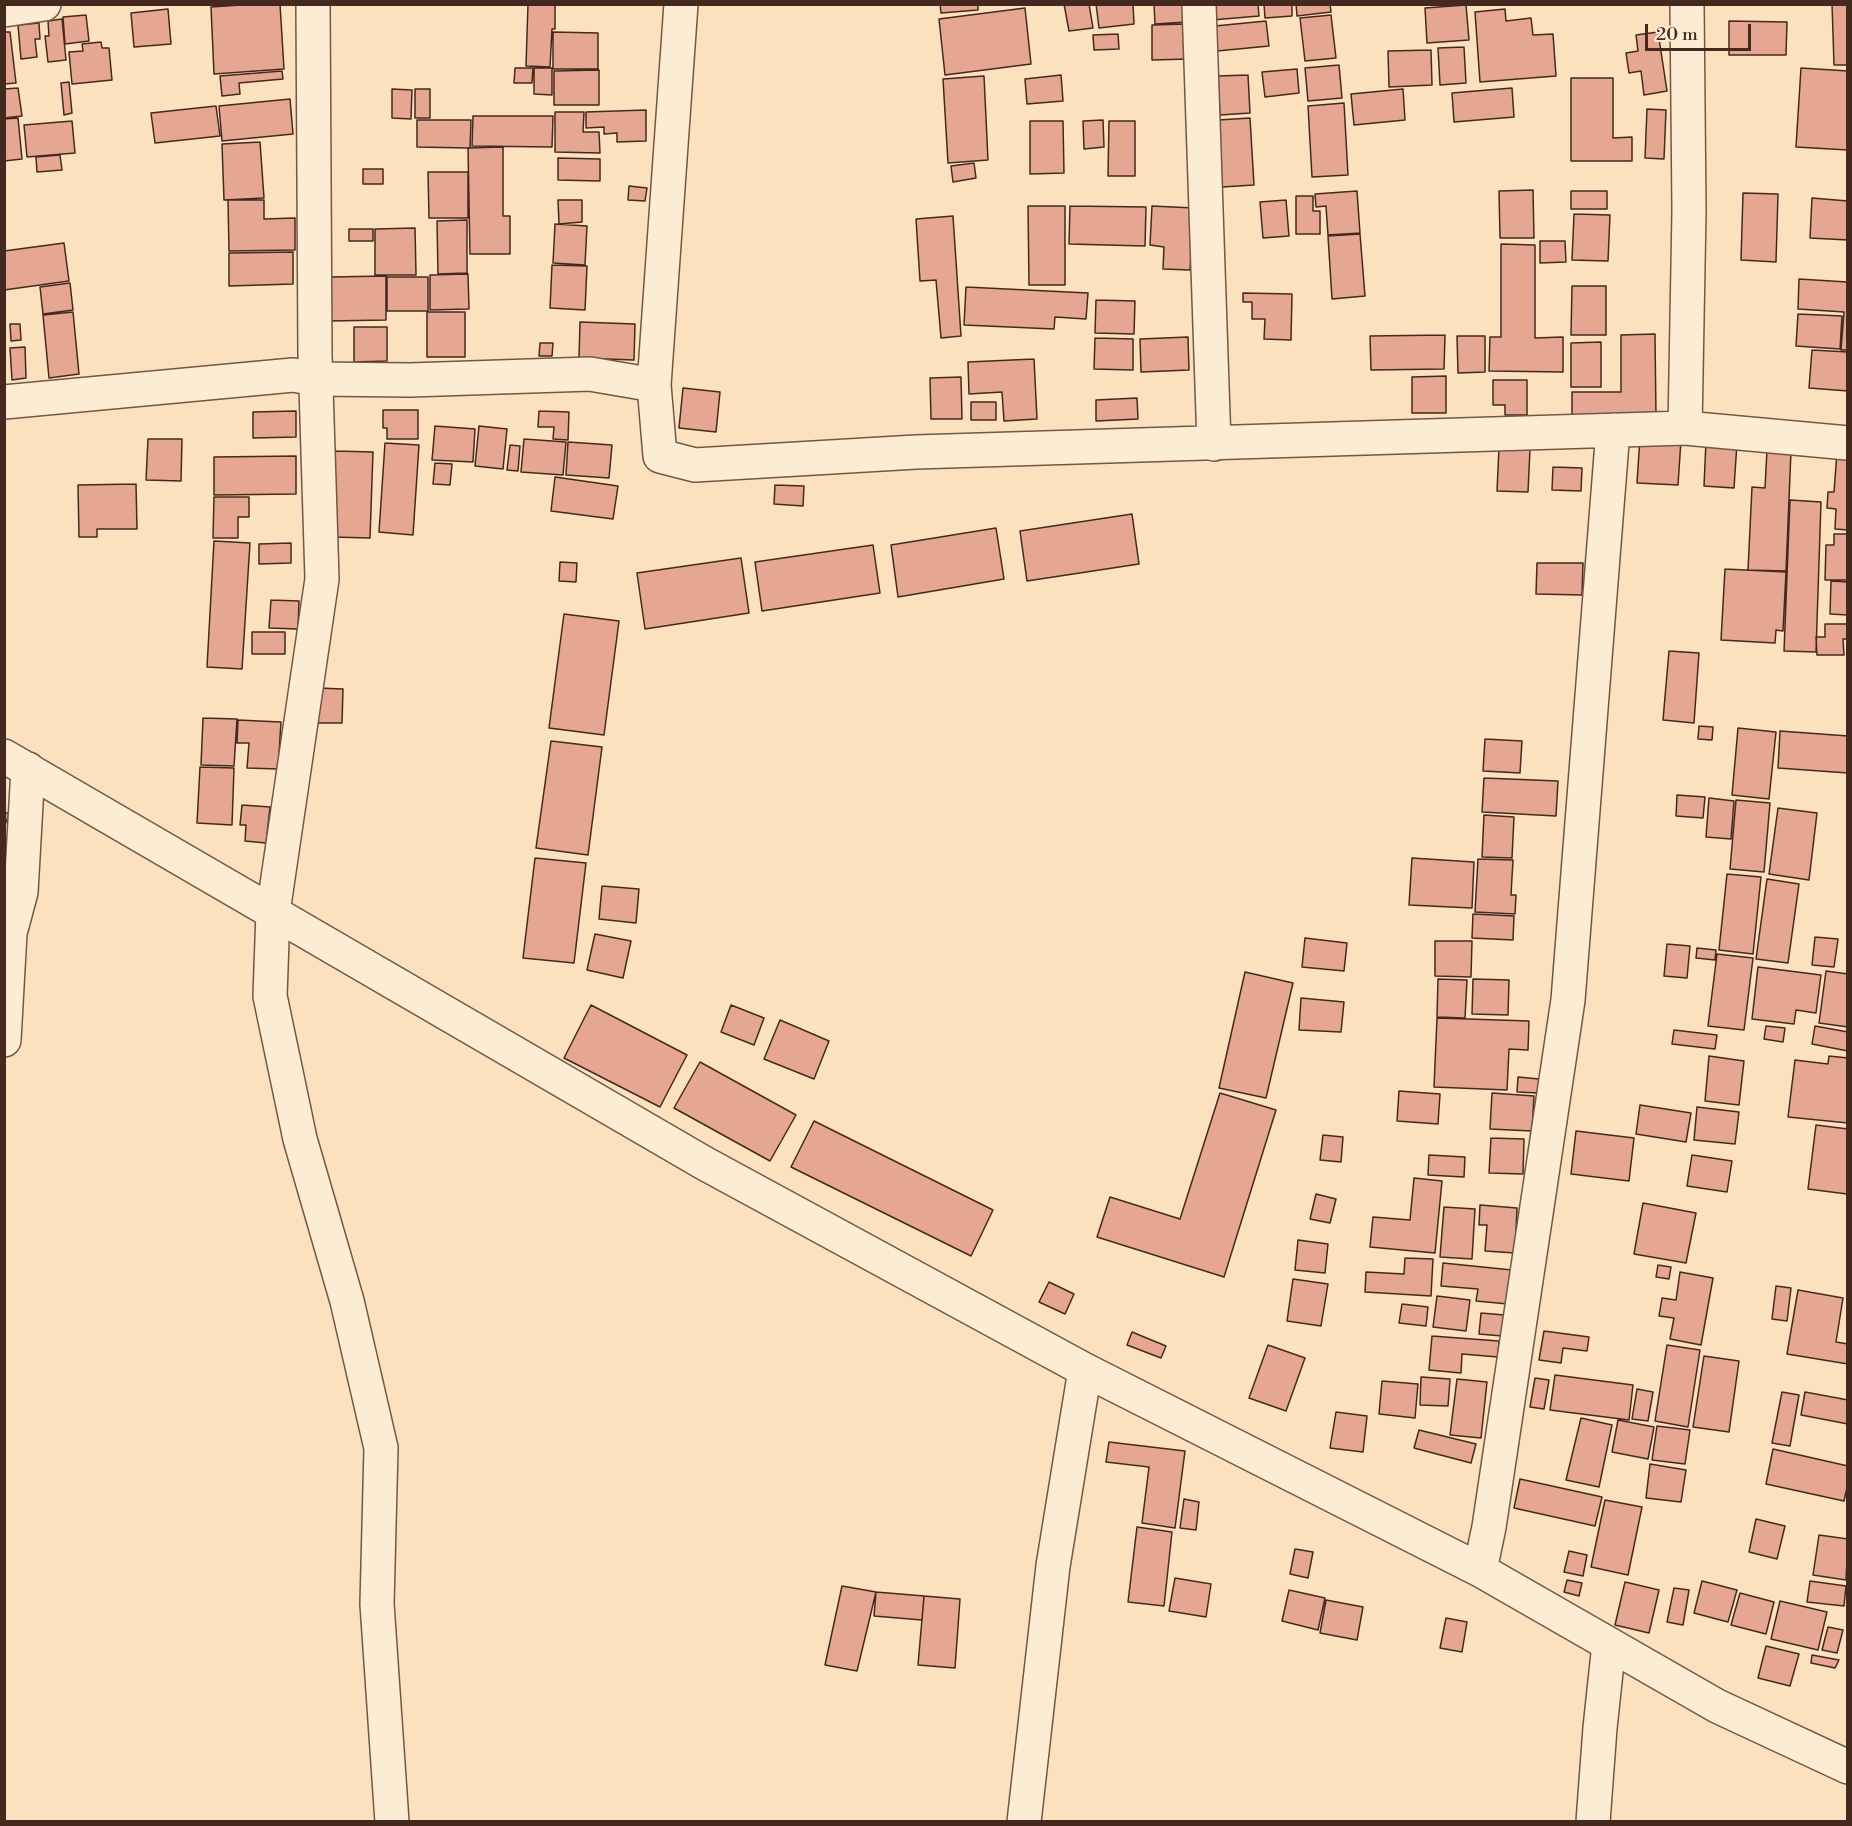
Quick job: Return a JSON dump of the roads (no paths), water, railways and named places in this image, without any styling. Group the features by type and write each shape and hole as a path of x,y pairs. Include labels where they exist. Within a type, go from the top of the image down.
{"street":[{"path":"4,10 44,4"},
{"path":"313,4 316,379 322,579 273,912 270,996 300,1139 347,1301 381,1448 377,1604 392,1821"},
{"path":"681,4 654,385 660,456 695,465 916,452 1685,428 1848,443"},
{"path":"1199,4 1214,444"},
{"path":"1685,428 1689,211 1687,4"},
{"path":"4,402 293,375 316,379 410,380 590,374 654,385"},
{"path":"1480,1570 1489,1527 1568,1000 1613,430"},
{"path":"4,1040 13,891 16,762 704,1163 1085,1370 1480,1570 1717,1706 1847,1766"},
{"path":"1024,1821 1053,1566 1085,1370"},
{"path":"1593,1821 1609,1644"}]}
